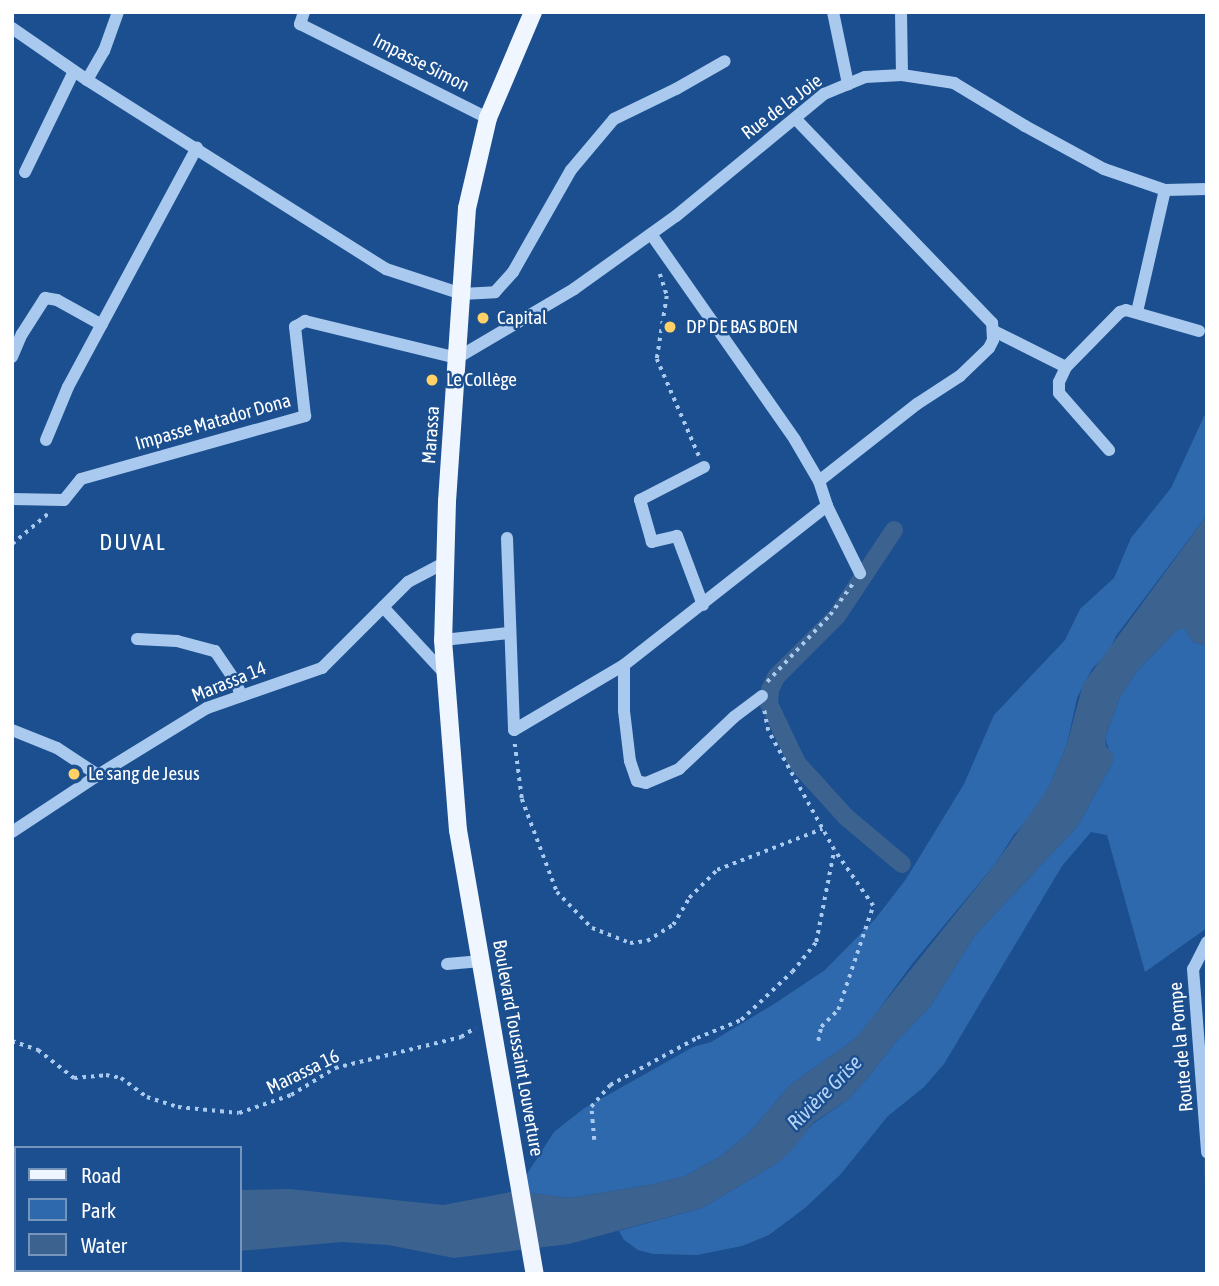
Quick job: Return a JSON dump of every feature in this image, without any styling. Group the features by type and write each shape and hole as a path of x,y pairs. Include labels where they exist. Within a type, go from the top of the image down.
{"main road":[{"name":"Marassa","path":"458,830 443,640 444,562 467,208 488,118 533,12"},
{"name":"Boulevard Toussaint Louverture","path":"458,830 535,1273"}],"street":[{"path":"87,80 104,51 118,12"},
{"path":"834,12 848,84"},
{"path":"901,12 902,75"},
{"name":"Impasse Simon","path":"302,18 488,118"},
{"path":"12,28 87,80 197,147 386,269 462,294 495,292 513,272 571,170 614,119 676,89 725,61"},
{"path":"25,172 74,71"},
{"name":"Rue de la Joie","path":"457,358 574,289 651,234 824,94 865,77 902,75 954,83 1024,126 1104,169 1165,190 1207,189"},
{"path":"795,118 992,323 994,331 989,348 960,376 917,404 819,481"},
{"path":"46,440 68,387 197,147"},
{"path":"1137,312 1165,190"},
{"path":"651,234 795,440 819,481 827,506 860,573"},
{"path":"12,357 22,334 45,298 57,300 102,326"},
{"path":"1109,450 1059,393 1059,382 1066,367 1120,312 1137,312 1199,331"},
{"name":"Impasse Matador Dona","path":"53,500 64,500 82,479 305,415 295,327 305,321 457,358"},
{"path":"994,331 1066,367"},
{"path":"703,604 677,536 652,542 640,499 704,467"},
{"path":"12,499 53,500"},
{"path":"507,538 513,730 624,665 827,506"},
{"name":"Marassa 14","path":"12,832 207,708 322,668 408,582 444,562"},
{"path":"383,607 445,674"},
{"path":"443,640 509,633"},
{"path":"137,639 177,641 215,651 236,682 241,696"},
{"path":"624,665 630,761 637,781 646,783 679,769 734,717 762,696"},
{"path":"12,730 57,748 98,775"},
{"name":"Route de la Pompe","path":"1207,942 1194,969 1207,1152"},
{"path":"447,964 481,961"}],"path":[{"path":"660,271 667,296 657,359 704,467"},
{"path":"12,544 50,516 53,500"},
{"path":"818,1041 821,1027 838,1010 873,906 834,850 768,731 762,696 768,679 830,615 860,573"},
{"path":"513,730 522,799 557,892 592,928 629,943 647,941 673,925 689,898 717,870 822,829"},
{"path":"594,1140 591,1107 610,1085 697,1038 741,1020 808,952 816,942 834,850"},
{"name":"Marassa 16","path":"12,1041 38,1050 74,1078 106,1075 121,1078 147,1097 177,1107 239,1113 292,1095 335,1068 461,1037 492,1017"}],"green space":[{"path":"1207,410 1207,515 1116,636 1109,652 1092,669 1077,698 1067,744 1049,787 1033,813 1013,836 996,863 912,964 866,1027 856,1038 790,1085 750,1132 721,1156 685,1176 570,1198 516,1191 554,1132 583,1109 693,1047 711,1042 774,1004 825,970 876,918 906,879 964,784 994,715 1065,640 1080,609 1114,578 1131,538 1171,488"},
{"path":"1178,629 1185,629 1193,642 1207,646 1207,928 1145,972 1107,835 1091,832 1062,866 944,1064 924,1087 888,1116 840,1175 805,1208 769,1235 742,1246 697,1255 653,1254 638,1250 624,1240 619,1231 702,1208 776,1164 814,1123 846,1101 866,1080 894,1044 930,1007 975,935 1077,827 1113,762 1105,738 1120,697 1137,671"}],"water":[{"name":"Rivière Grise","path":"1207,515 1207,646 1193,642 1185,629 1178,629 1137,671 1120,697 1105,738 1106,746 1114,755 1113,762 1077,827 975,935 930,1007 894,1044 866,1080 846,1101 814,1122 791,1151 776,1164 702,1208 569,1244 454,1258 388,1245 342,1242 242,1251 242,1190 289,1189 443,1205 516,1191 570,1198 685,1176 721,1156 750,1132 790,1085 856,1038 996,863 1049,787 1067,744 1083,684"},
{"path":"12,1200 14,1272 105,1272 102,1274 12,1274"}],"waterway":[{"path":"894,530 837,616 776,677 770,690 769,704 797,763 846,817 902,864"},
{"path":"1206,1152 1207,1194"}],"place":[{"name":"Capital","path":"483,318"},
{"name":"DP DE BAS BOEN","path":"670,327"},
{"name":"Le Collège","path":"432,380"},
{"name":"Le sang de Jesus","path":"74,774"}],"district":[{"name":"DUVAL","path":"133,542"}]}
